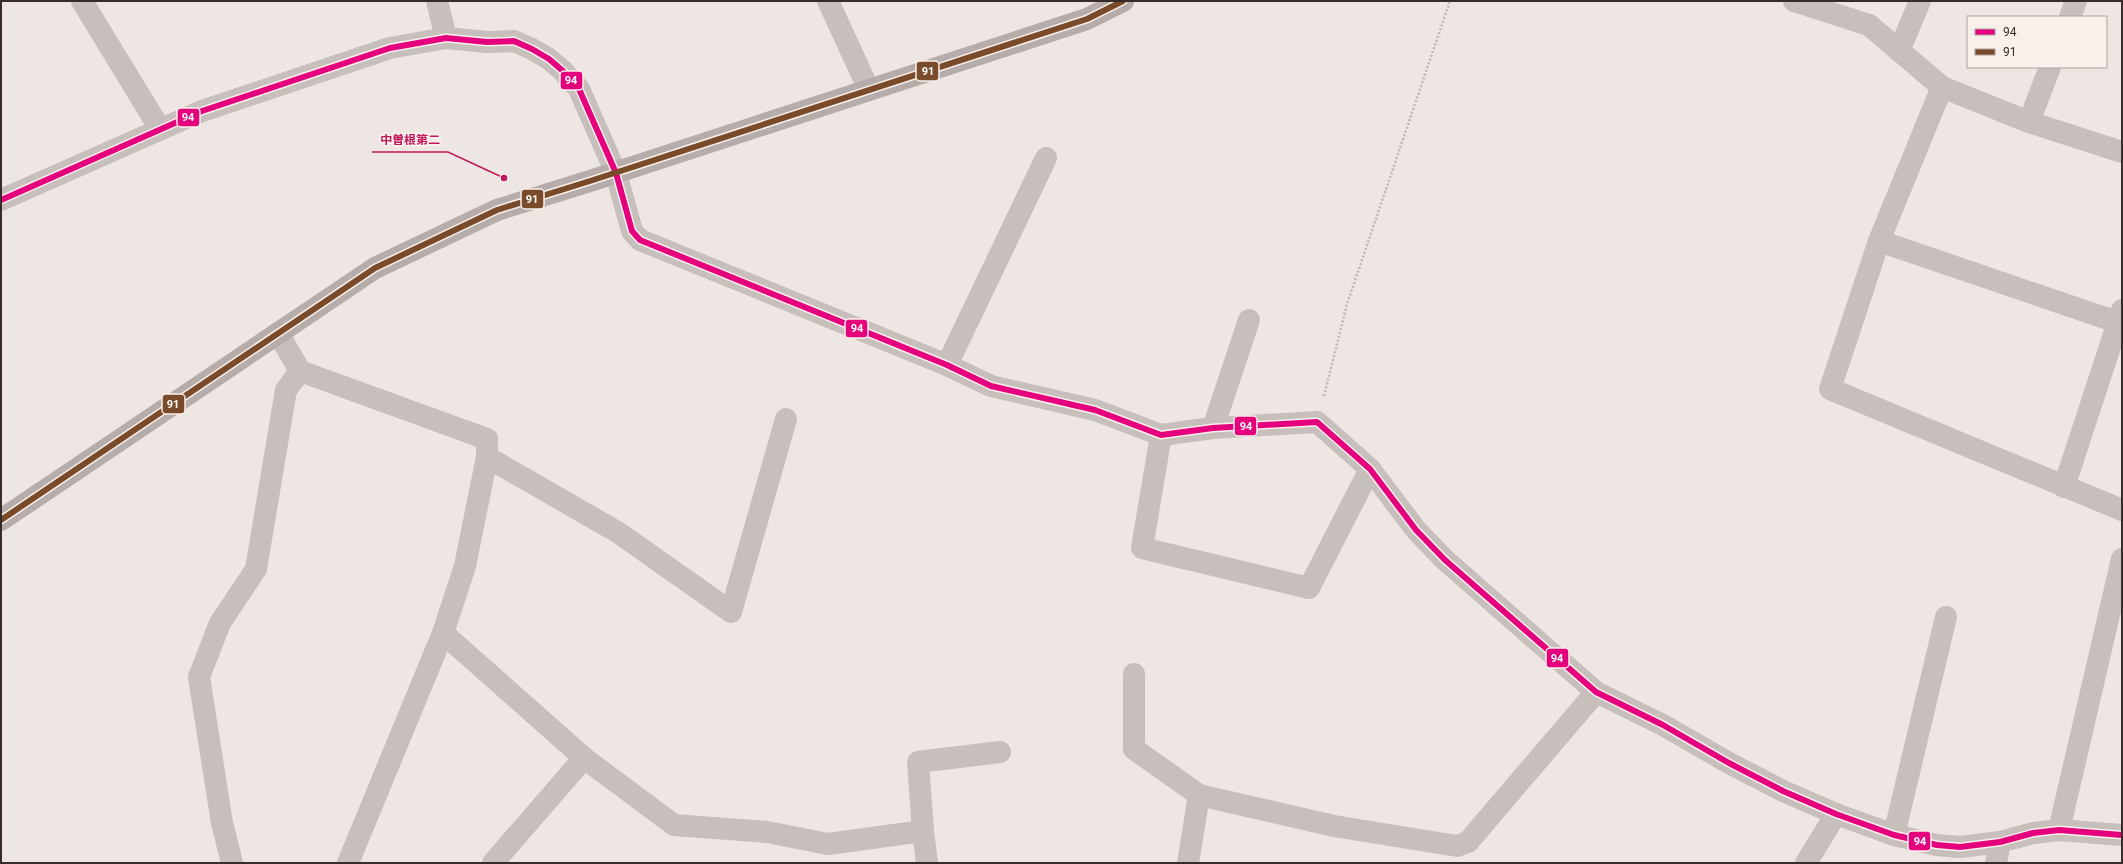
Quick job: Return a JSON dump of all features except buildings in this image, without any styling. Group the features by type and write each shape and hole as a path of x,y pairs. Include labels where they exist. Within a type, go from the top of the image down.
{"main road":[{"path":"1,520 375,268 497,210 616,173 1086,19 1123,1"}],"street":[{"path":"82,1 160,129"},
{"path":"437,1 446,38"},
{"path":"828,1 868,90"},
{"path":"1794,1 1869,25 1942,87 2029,122 2122,152"},
{"path":"1898,51 1920,1"},
{"path":"2070,16 2076,1"},
{"path":"1,200 202,111 390,48 446,38 487,42 514,41 549,59 579,88 616,173 632,231 640,240 947,366 991,386 1095,410 1161,435 1213,428 1317,422 1370,469 1416,530 1445,560 1596,692 1663,725 1729,763 1783,791 1836,814 1894,835 1937,845 1998,853 2033,833 2059,830 2122,835"},
{"path":"2029,122 2050,68"},
{"path":"1942,87 1879,241 1830,389 2122,510"},
{"path":"947,366 1046,158"},
{"path":"1879,241 2119,316 2064,487"},
{"path":"1213,428 1249,320"},
{"path":"278,333 300,371 487,439 486,457 464,566 443,634 348,863"},
{"path":"232,863 222,823 198,678 220,623 256,569 286,390 300,371"},
{"path":"486,457 619,534 732,612 786,419"},
{"path":"1161,435 1142,548 1309,588 1370,469"},
{"path":"2059,830 2122,559"},
{"path":"1894,835 1946,617"},
{"path":"443,634 584,758 674,825 767,832 828,844 923,831"},
{"path":"1134,674 1134,749 1199,795 1334,826 1457,846 1468,842 1596,692"},
{"path":"927,863 918,762 1000,752"},
{"path":"493,863 584,758"},
{"path":"1188,863 1199,795"},
{"path":"1806,863 1836,814"}],"path":[{"path":"1317,422 1347,304 1450,1"}],"transit line":[{"name":"91","path":"1,520 375,268 497,210 1087,19 1123,1"},
{"name":"94","path":"1,200 202,111 390,48 446,38 487,42 514,41 549,59 563,71 579,89 616,173 632,231 640,240 947,365 991,386 1095,410 1161,435 1213,428 1317,422 1370,469 1416,530 1445,560 1596,692 1663,725 1729,763 1783,791 1836,814 1894,835 1937,845 1960,847 2000,842 2033,833 2059,830 2122,835"}],"place":[{"name":"中曽根第二","path":"504,178"}]}
